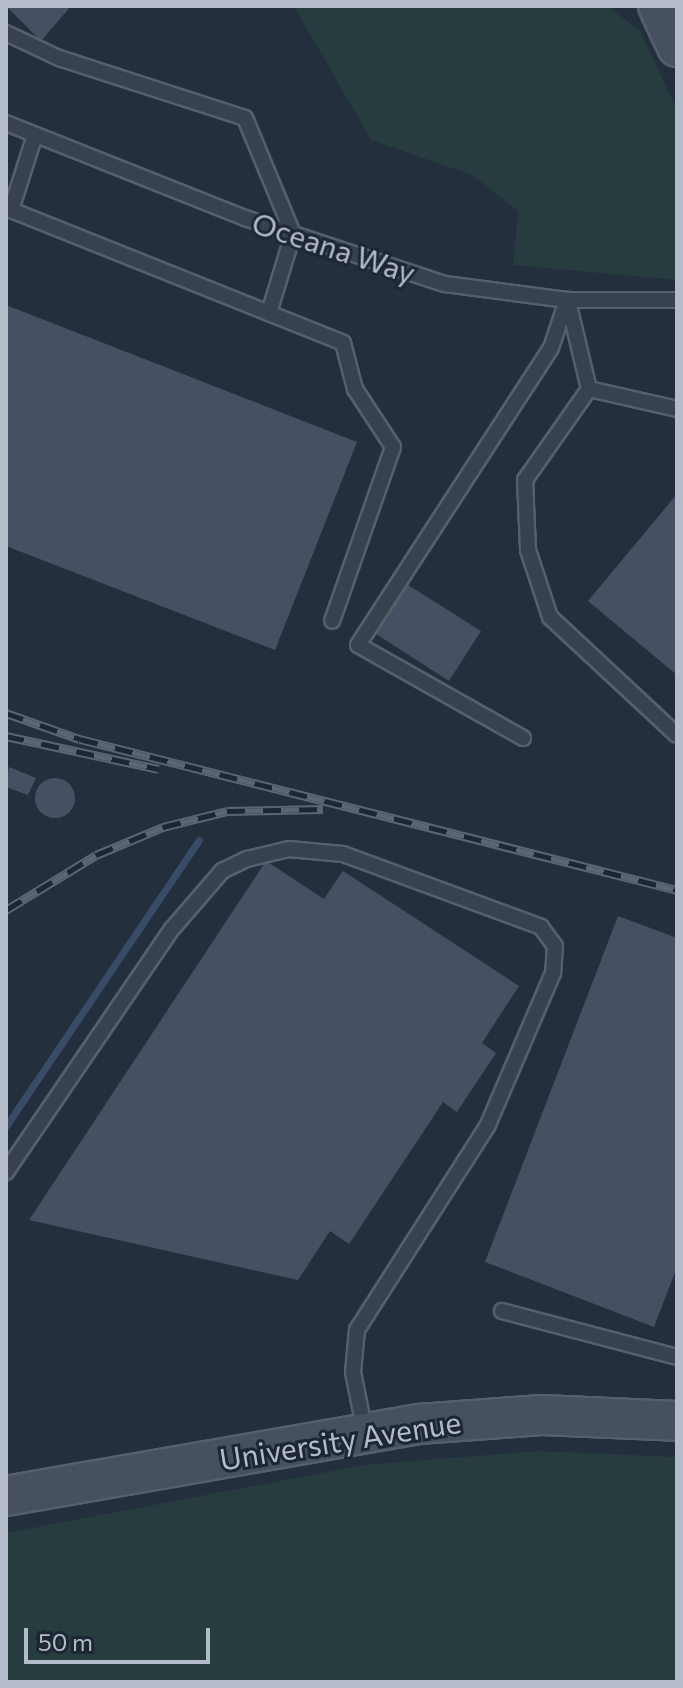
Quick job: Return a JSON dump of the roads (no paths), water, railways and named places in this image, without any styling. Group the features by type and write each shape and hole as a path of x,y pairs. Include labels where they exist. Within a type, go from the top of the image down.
{"main road":[{"path":"658,6 677,47"},
{"name":"University Avenue","path":"6,1496 365,1433 542,1415 677,1421"}],"lane":[{"path":"6,33 59,58 245,118 293,234 269,313"},
{"name":"Oceana Way","path":"6,123 293,234 445,284 567,300 677,300"},
{"path":"35,135 8,209 343,343 355,389 393,447 332,621"},
{"path":"567,300 589,389 525,480 528,550 550,617 677,735"},
{"path":"523,738 358,645 551,348 567,300"},
{"path":"589,389 677,409"},
{"path":"6,1172 172,929 222,871 247,859 289,849 343,854 541,927 555,946 553,973 493,1113 357,1330 353,1372 365,1433"},
{"path":"502,1311 677,1357"}],"waterway":[{"path":"6,1126 199,840"}],"railway":[{"path":"6,713 80,739 677,890"},
{"path":"6,736 158,769"},
{"path":"6,910 96,855 163,827 227,811 323,809"}]}
